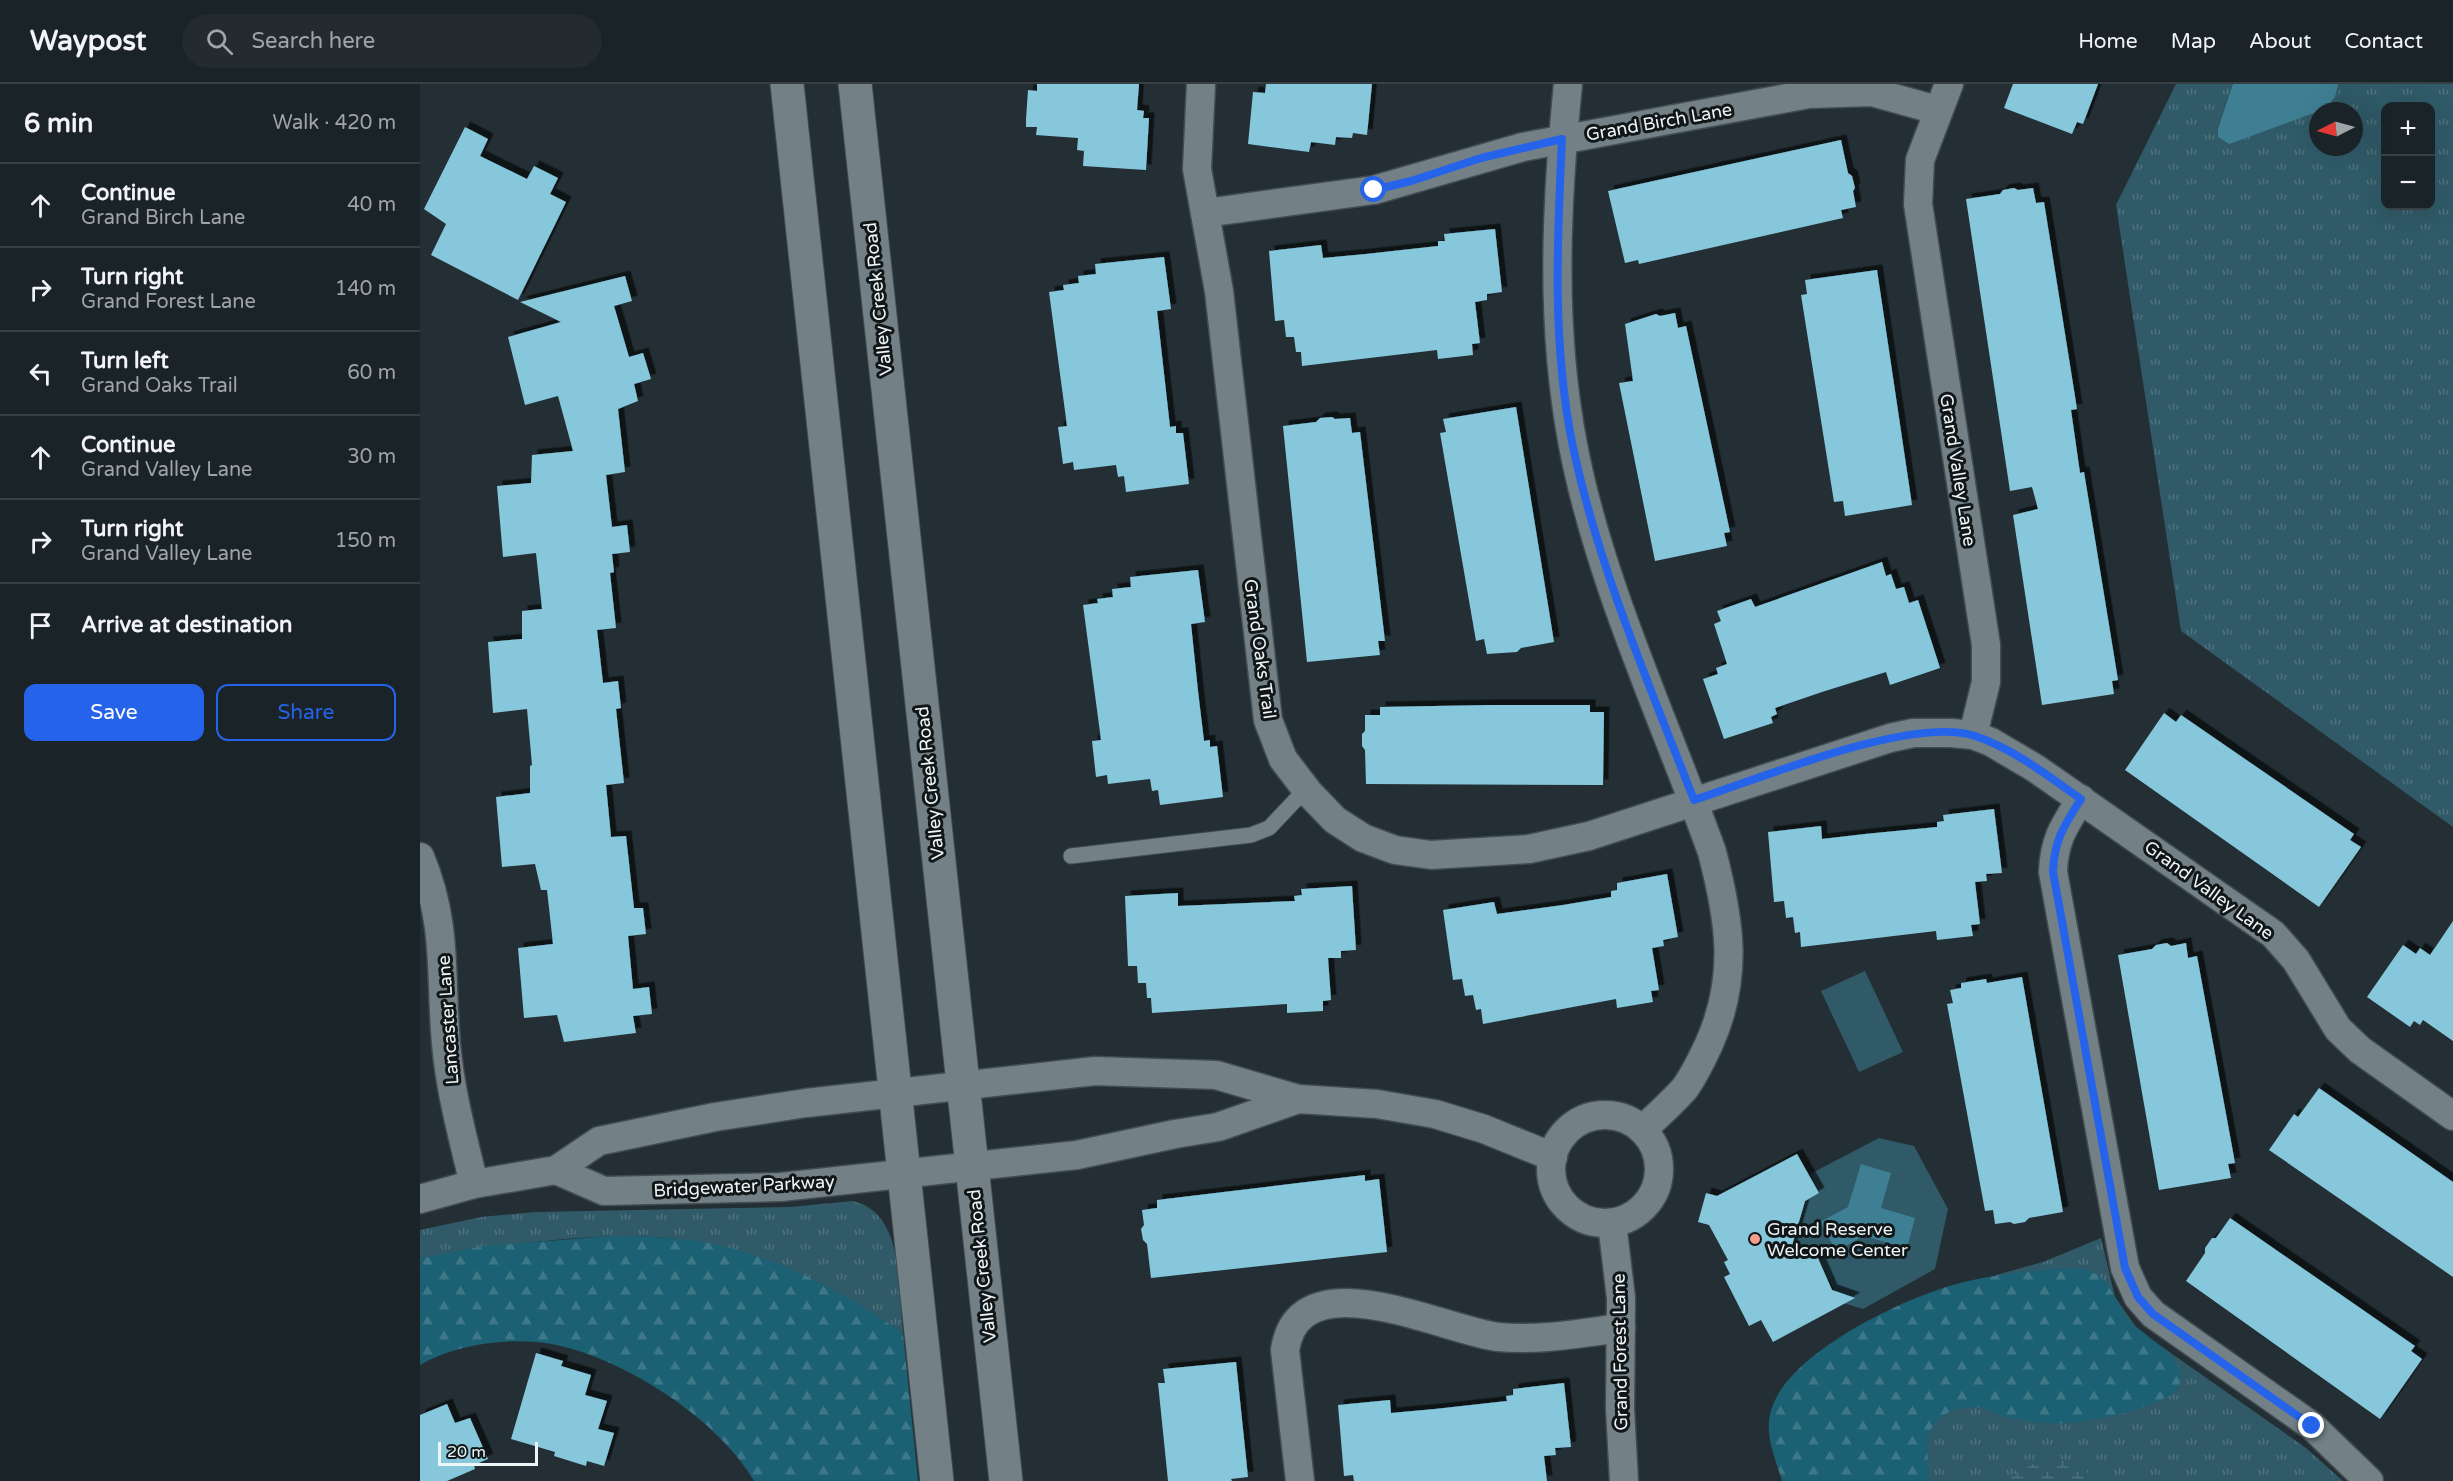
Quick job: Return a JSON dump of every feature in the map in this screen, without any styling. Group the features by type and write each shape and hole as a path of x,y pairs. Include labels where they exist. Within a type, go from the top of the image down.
{"main road":[{"path":"787,84 937,1481"},
{"name":"Valley Creek Road","path":"855,84 1006,1481"}],"street":[{"name":"Grand Oaks Trail","path":"1201,84 1197,151 1219,291 1268,720 1283,759 1306,789 1335,820 1364,838 1395,850 1431,855 1529,849 1589,836 1694,800 1902,735 1930,733 1973,735"},
{"path":"1568,84 1562,139 1557,287 1564,388 1573,446 1607,573 1713,852 1728,923 1730,974 1722,1014 1698,1067 1672,1102 1642,1130"},
{"name":"Grand Valley Lane","path":"1949,84 1937,110 1920,160 1918,204 1986,645 1986,682 1973,735 2007,751 2081,799 2273,934 2296,960 2338,1029 2360,1050 2453,1116"},
{"name":"Grand Birch Lane","path":"1205,213 1374,190 1411,181 1481,158 1562,139 1833,91 1888,95 1937,110"},
{"path":"2081,799 2062,828 2054,848 2053,872 2125,1268 2138,1297 2153,1314 2312,1426 2369,1481"},
{"name":"Lancaster Lane","path":"420,857 441,927 449,1066 474,1184"},
{"path":"420,1199 474,1184 556,1170 599,1141 766,1108 1095,1071 1216,1075 1298,1099 1377,1104 1435,1114 1484,1129 1553,1157"},
{"name":"Bridgewater Parkway","path":"556,1170 604,1191 770,1188 1077,1155 1218,1127 1298,1099"},
{"path":"1608,1115 1626,1120 1642,1130 1654,1145 1659,1163 1658,1182 1651,1199 1638,1212 1622,1221 1612,1223 1590,1221 1575,1214 1563,1203 1555,1189 1552,1173 1553,1157 1560,1140 1573,1126 1590,1118 1608,1115"},
{"name":"Grand Forest Lane","path":"1612,1223 1620,1276 1620,1409 1624,1481"},
{"path":"1300,1481 1285,1350 1288,1332 1299,1317 1313,1309 1369,1304 1400,1310 1480,1334 1510,1338 1621,1328"}],"lane":[{"path":"1071,856 1251,835 1269,828 1306,789"}],"green space":[{"path":"2176,84 2453,84 2453,827 2181,631 2116,205"},
{"path":"1865,971 1903,1052 1859,1072 1821,991"},
{"path":"1879,1138 1914,1146 1948,1209 1935,1269 1863,1309 1840,1302 1817,1256 1806,1253 1792,1260 1787,1210 1819,1193 1810,1174"},
{"path":"853,1201 870,1208 882,1220 890,1236 899,1275 903,1333 846,1297 785,1268 754,1256 689,1240 625,1236 566,1239 420,1258 420,1230 481,1217 535,1212 790,1207"},
{"path":"610,1236 698,1241 752,1255 779,1264 831,1289 903,1333 918,1481 754,1481 737,1457 689,1410 628,1372 596,1357 565,1347 521,1341 491,1343 446,1353 420,1365 420,1258 485,1246"},
{"path":"2101,1238 2115,1297 2138,1330 2306,1448 2343,1481 1864,1481 1996,1275 2043,1262"},
{"path":"2064,1268 2092,1272 2100,1277 2129,1320 2168,1352 2180,1372 2180,1383 2173,1394 2122,1414 2067,1423 2022,1420 1973,1407 1952,1411 1940,1418 1931,1429 1928,1443 1929,1481 1782,1481 1770,1440 1770,1414 1779,1393 1795,1373 1817,1354 1869,1320 1943,1288 1988,1277"},
{"path":"2057,1458 2082,1466 2094,1481 2001,1481 2039,1461"}],"shaded area":[{"path":"2233,84 2338,84 2335,97 2331,102 2309,102 2309,115 2229,144 2218,137 2218,129"},
{"path":"1861,1164 1891,1173 1881,1208 1915,1218 1907,1248 1864,1236 1836,1251 1820,1222 1848,1207"}],"building":[{"path":"1037,84 1139,84 1137,110 1144,111 1143,118 1149,118 1146,170 1083,166 1084,151 1077,150 1078,138 1036,135 1037,127 1026,127 1026,119 1028,90 1037,91"},
{"path":"1266,84 1372,84 1367,135 1353,133 1352,138 1336,137 1335,145 1311,142 1309,152 1248,144 1253,92 1265,93"},
{"path":"2013,84 2098,84 2083,124 2077,122 2072,134 2004,108"},
{"path":"465,127 488,139 480,156 527,179 534,166 558,178 550,194 566,202 518,300 431,255 446,224 424,209"},
{"path":"1841,140 1848,173 1852,176 1855,188 1853,191 1856,207 1841,210 1843,218 1639,264 1638,260 1625,263 1608,191"},
{"path":"2014,188 2018,190 2033,188 2036,203 2044,202 2077,409 2071,410 2080,473 2084,472 2118,680 2112,681 2114,694 2042,705 2013,515 2038,509 2032,487 2010,491 1966,199 2000,194 2003,190"},
{"path":"1495,229 1502,292 1487,294 1487,300 1475,302 1480,343 1472,344 1473,355 1438,359 1437,350 1302,366 1301,352 1296,352 1294,337 1286,337 1284,320 1275,321 1269,251 1321,245 1323,258 1366,254 1438,246 1438,241 1445,241 1444,234"},
{"path":"1164,257 1171,309 1157,311 1170,427 1176,426 1176,433 1183,433 1189,484 1126,492 1124,476 1118,477 1116,465 1074,470 1073,462 1063,464 1058,427 1067,426 1049,292 1064,290 1063,285 1079,283 1078,276 1096,274 1095,264"},
{"path":"1877,270 1912,505 1845,516 1843,501 1834,502 1801,295 1807,294 1805,280"},
{"path":"625,276 632,301 614,306 629,357 643,353 651,379 634,384 638,401 618,409 625,472 606,475 612,527 627,525 630,552 612,554 614,572 610,573 616,628 597,630 603,683 618,681 621,708 616,709 624,783 606,785 611,837 626,836 634,908 643,908 646,934 628,936 633,989 649,987 652,1014 633,1016 636,1033 564,1042 557,1015 524,1018 518,948 553,944 547,890 541,890 535,864 502,867 496,797 530,793 530,766 532,765 527,709 493,713 488,642 522,639 522,611 542,609 536,553 503,557 497,486 531,483 532,455 573,451 558,396 525,405 508,337 561,322 520,302"},
{"path":"1675,313 1678,328 1686,326 1730,532 1724,533 1727,546 1655,561 1619,383 1633,381 1625,324 1656,314 1660,316"},
{"path":"1516,407 1554,642 1521,648 1517,652 1487,654 1484,639 1476,641 1440,433 1446,432 1443,419"},
{"path":"1320,418 1335,419 1350,418 1352,433 1360,432 1385,641 1378,641 1380,655 1307,662 1283,426 1316,422"},
{"path":"1882,562 1886,576 1891,574 1896,589 1904,587 1909,603 1918,600 1940,668 1890,685 1886,672 1822,692 1775,708 1777,714 1771,717 1773,723 1724,739 1703,679 1718,674 1716,668 1727,664 1714,624 1721,621 1717,611 1751,599 1755,607"},
{"path":"1198,570 1205,622 1191,624 1198,691 1204,741 1210,740 1210,747 1217,746 1223,797 1160,805 1158,790 1152,791 1150,779 1108,784 1107,775 1096,777 1092,741 1101,740 1083,605 1098,603 1097,599 1113,597 1112,589 1131,587 1130,577"},
{"path":"1590,705 1590,712 1604,712 1603,785 1366,784 1365,750 1362,746 1365,715 1380,715 1380,707"},
{"path":"2164,713 2176,722 2181,715 2354,834 2350,840 2361,847 2319,907 2125,770"},
{"path":"1994,809 2002,873 1986,874 1987,881 1975,882 1980,924 1971,925 1973,936 1937,940 1936,931 1801,947 1800,932 1795,933 1793,917 1786,918 1784,901 1774,902 1768,832 1821,826 1822,839 1937,827 1937,822 1944,821 1943,815"},
{"path":"1667,874 1678,937 1663,940 1664,946 1652,948 1659,990 1651,991 1653,1002 1617,1008 1616,999 1483,1024 1481,1009 1476,1010 1473,995 1465,996 1462,979 1453,980 1443,910 1494,902 1497,914 1563,905 1611,897 1611,891 1617,890 1617,883"},
{"path":"1352,886 1356,950 1341,951 1341,958 1328,958 1331,1000 1323,1001 1323,1011 1287,1013 1287,1004 1152,1013 1151,998 1147,998 1146,983 1138,983 1137,966 1128,966 1125,896 1178,893 1178,906 1295,901 1294,896 1302,895 1301,889"},
{"path":"2453,921 2453,1041 2423,1020 2420,1025 2414,1021 2410,1027 2367,997 2403,945 2416,954 2420,948 2430,955"},
{"path":"2167,943 2171,946 2186,943 2188,958 2197,956 2235,1163 2228,1164 2231,1178 2159,1190 2118,955 2152,949 2156,945"},
{"path":"2022,977 2063,1212 2029,1218 2025,1222 2014,1224 2010,1222 1995,1224 1993,1210 1985,1211 1947,1004 1953,1003 1950,990 1961,988 1961,983 1986,979 1987,983"},
{"path":"2319,1088 2453,1182 2453,1277 2269,1150 2294,1114 2298,1117"},
{"name":"Grand Reserve Welcome Center","path":"1797,1154 1819,1193 1805,1201 1791,1249 1817,1256 1832,1290 1855,1298 1773,1342 1761,1320 1749,1326 1724,1277 1730,1274 1724,1262 1728,1260 1709,1225 1698,1222 1706,1193 1717,1196"},
{"path":"1365,1175 1365,1181 1379,1179 1387,1252 1151,1278 1147,1244 1143,1240 1141,1229 1144,1225 1142,1210 1157,1208 1157,1200"},
{"path":"2230,1218 2415,1346 2411,1351 2422,1359 2380,1419 2186,1281 2205,1253 2205,1248 2212,1238 2216,1238"},
{"path":"536,1353 563,1361 561,1366 591,1375 585,1395 607,1401 598,1429 614,1433 604,1466 587,1461 586,1466 554,1456 555,1452 511,1439"},
{"path":"1236,1362 1248,1477 1231,1479 1232,1481 1168,1481 1158,1383 1165,1383 1163,1369"},
{"path":"1564,1383 1571,1447 1555,1448 1556,1455 1544,1456 1547,1481 1354,1481 1353,1475 1344,1476 1338,1405 1390,1400 1391,1413 1435,1409 1507,1401 1506,1396 1513,1395 1513,1389"},
{"path":"447,1404 455,1423 470,1418 488,1459 474,1465 475,1469 447,1481 420,1481 420,1415"}],"place":[{"name":"Grand Reserve Welcome Center","path":"1755,1239"}],"route":[{"path":"1374,190 1411,181 1481,158 1562,139 1557,234 1558,326 1573,446 1588,510 1607,573 1694,800 1868,744 1913,733 1973,735 1991,742 2036,768 2081,799 2062,828 2054,848 2053,872 2125,1268 2138,1297 2153,1314 2312,1426"}]}
